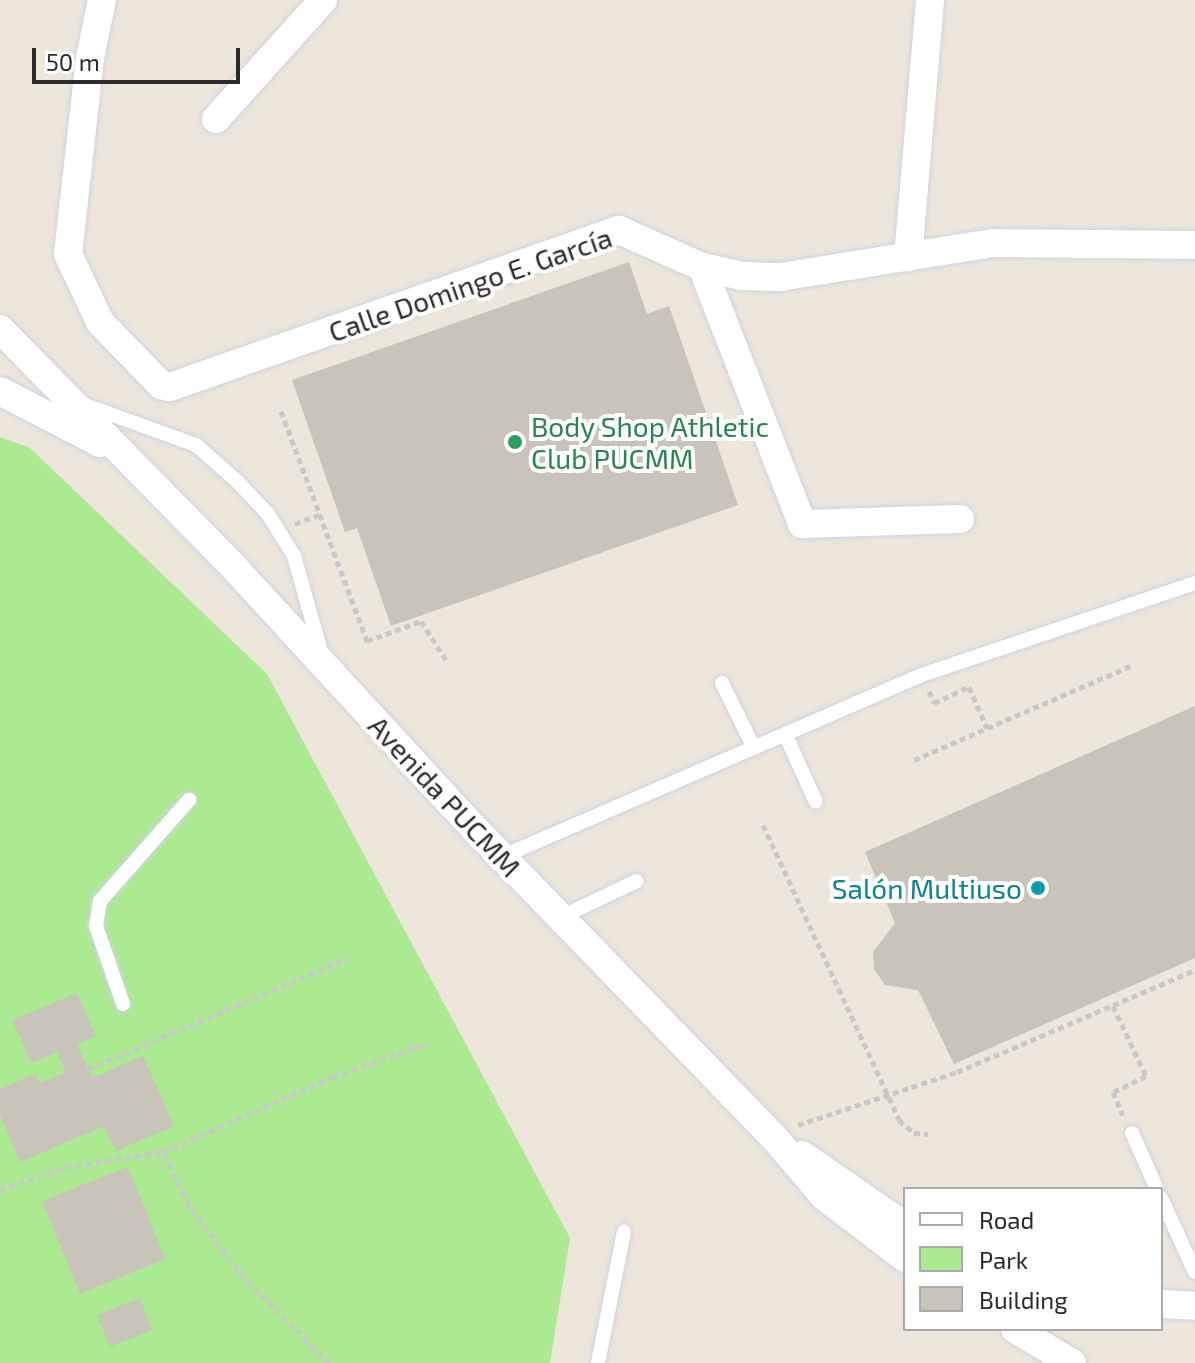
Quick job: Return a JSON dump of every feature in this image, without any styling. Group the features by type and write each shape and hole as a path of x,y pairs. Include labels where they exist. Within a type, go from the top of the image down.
{"street":[{"name":"Calle Domingo E. García","path":"102,0 90,58 68,254 100,322 161,385 181,385 619,230 702,267 742,276 780,277 993,243 1195,245"},
{"path":"216,119 323,0"},
{"path":"908,257 930,0"},
{"path":"702,267 802,524 960,519"},
{"name":"Avenida PUCMM","path":"0,329 231,564 558,918 771,1134 825,1197 903,1256"},
{"name":"Avenida PUCMM","path":"0,391 121,455"},
{"name":"Avenida PUCMM","path":"771,1134 903,1225"},
{"path":"1163,1304 1195,1306"},
{"path":"1018,1331 1072,1363"}],"lane":[{"path":"70,399 196,445 237,481 268,514 294,556 324,666"},
{"path":"501,857 922,675 1195,583"},
{"path":"722,683 754,748"},
{"path":"786,736 816,802"},
{"path":"123,1004 96,926 100,901 189,800"},
{"path":"558,918 637,881"},
{"path":"1132,1133 1156,1187"},
{"path":"1163,1202 1195,1272"},
{"path":"598,1363 624,1232"}],"path":[{"path":"281,411 367,641 421,621 446,660"},
{"path":"914,760 1132,665"},
{"path":"922,675 934,703 969,687 987,728"},
{"path":"763,825 904,1128 928,1134"},
{"path":"88,1069 348,958"},
{"path":"771,1134 957,1072 1195,970"},
{"path":"1113,1006 1146,1076 1113,1092 1132,1133"},
{"path":"0,1190 66,1167 163,1152 333,1077 428,1043"},
{"path":"163,1152 189,1205 235,1266 329,1363"}],"green space":[{"path":"0,437 30,448 267,674 570,1238 550,1363 0,1363"}],"building":[{"name":"Body Shop Athletic Club PUCMM","path":"629,262 647,314 669,306 738,505 391,626 357,528 345,532 292,380"},
{"name":"Salón Multiuso","path":"1195,706 1195,958 954,1064 918,990 885,985 874,969 873,952 895,923 865,852"},
{"path":"77,993 96,1036 77,1044 92,1078 143,1056 174,1126 116,1151 104,1126 20,1162 0,1115 0,1089 35,1074 40,1083 66,1072 57,1052 32,1063 12,1020"},
{"path":"128,1167 165,1259 80,1294 42,1201"},
{"path":"140,1298 152,1330 110,1347 97,1315"}],"place":[{"name":"Body Shop Athletic Club PUCMM","path":"515,442"},
{"name":"Salón Multiuso","path":"1038,888"}]}
